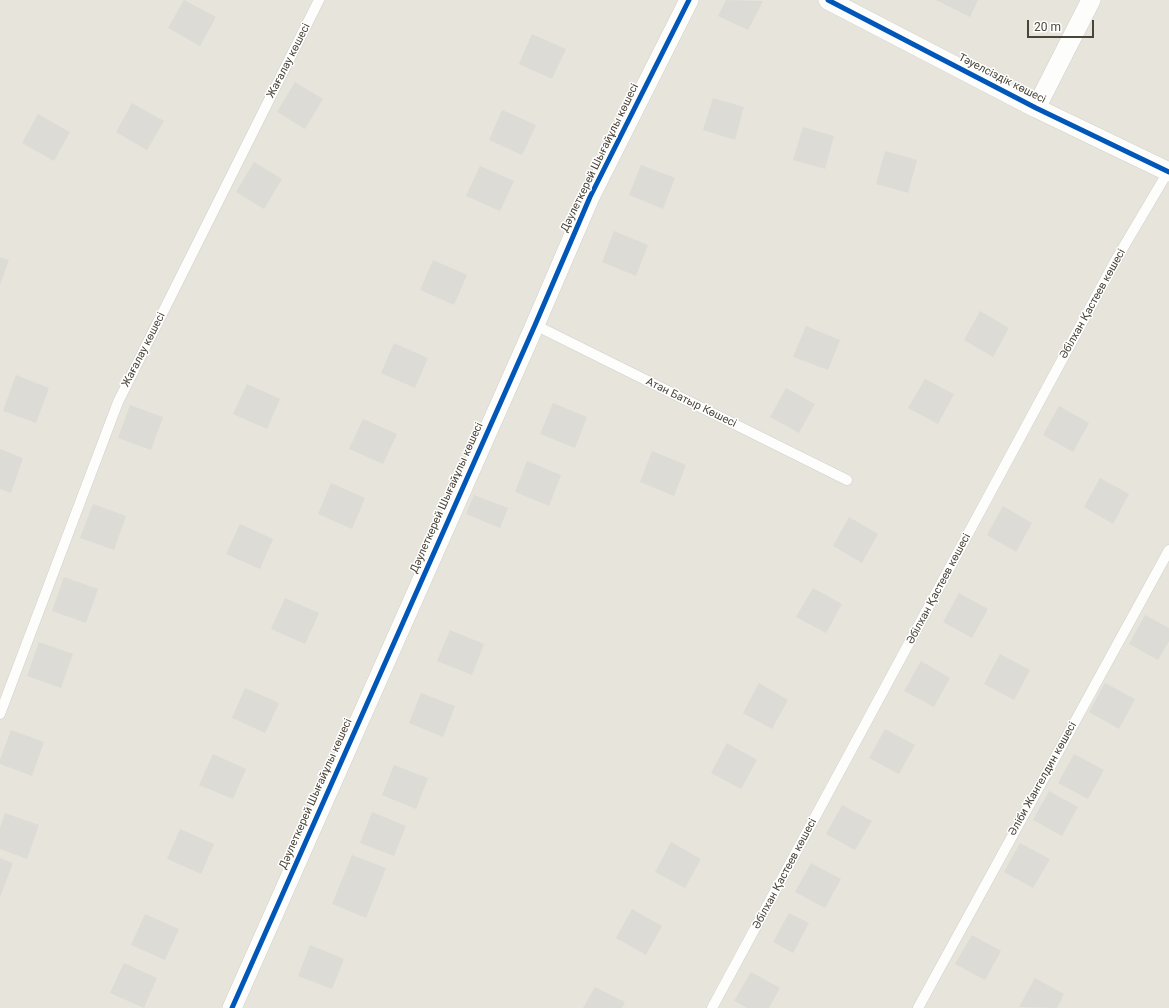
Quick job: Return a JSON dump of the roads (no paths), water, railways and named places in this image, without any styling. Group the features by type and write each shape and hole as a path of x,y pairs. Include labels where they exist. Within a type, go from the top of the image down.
{"street":[{"name":"Дәулеткерей Шығайұлы көшесі","path":"232,1008 535,325 590,197 689,0"},
{"name":"Тәуелсіздік көшесі","path":"828,0 1036,108 1169,171"},
{"path":"1036,108 1092,0"}],"lane":[{"name":"Жағалау көшесі","path":"0,714 118,402 319,0"},
{"name":"Әбілхан Қастеев көшесі","path":"712,1008 1117,258 1169,171"},
{"name":"Атан Батыр Көшесі","path":"535,325 847,480"},
{"name":"Әліби Жангелдин көшесі","path":"918,1008 1169,550"}]}
